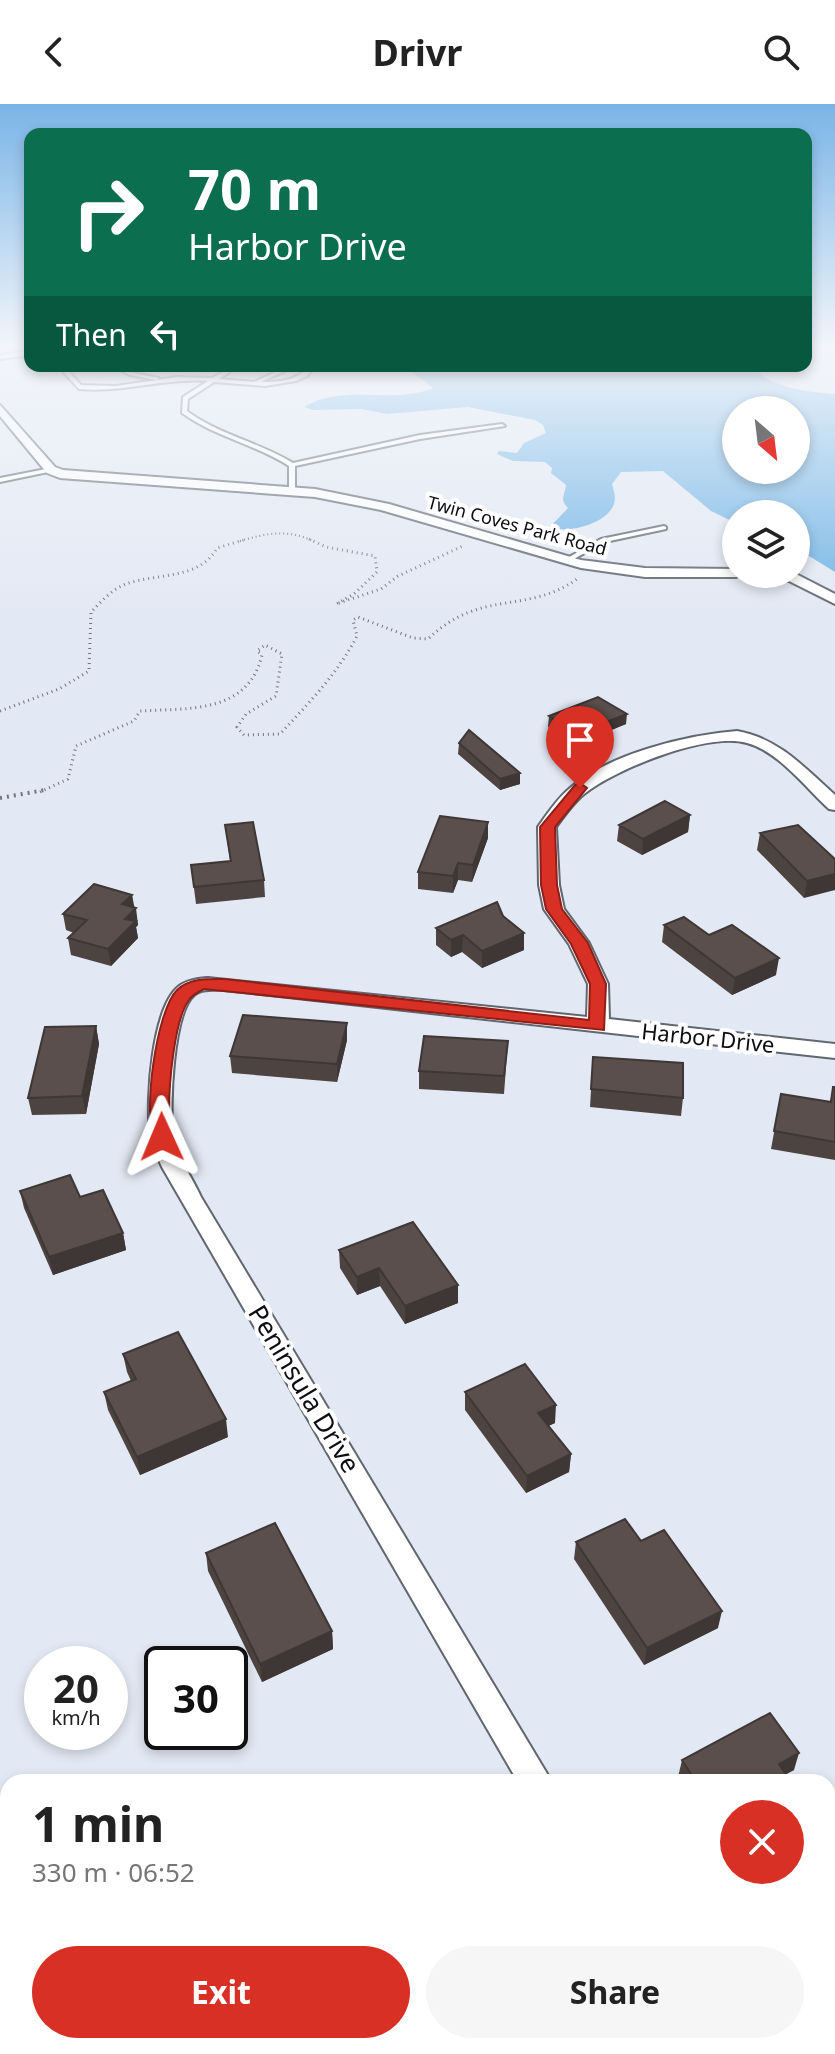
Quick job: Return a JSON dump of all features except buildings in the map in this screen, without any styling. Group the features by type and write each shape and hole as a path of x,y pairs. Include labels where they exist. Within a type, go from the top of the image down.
{"street":[{"path":"22,435 51,470"},
{"name":"Twin Coves Park Road","path":"51,470 90,478 292,490 350,499 593,566 635,572 722,573"},
{"path":"810,587 835,600"},
{"path":"598,1026 598,984 579,943 554,909 549,885 547,827 580,788 631,761 694,743 736,736 754,739 795,769 835,805"},
{"name":"Harbor Drive","path":"200,984 239,985 835,1051"},
{"name":"Peninsula Drive","path":"200,984 183,994 175,1009 163,1056 162,1137 190,1198 531,1774"}],"lane":[{"path":"223,435 260,446 292,465 435,435"},
{"path":"292,465 292,490"},
{"path":"0,480 51,470"},
{"path":"568,560 603,540 664,528"}],"path":[{"path":"0,711 34,696 75,684 89,671 91,612 113,591 125,584 181,573 210,561 217,548 238,539 296,533 326,547 375,556 377,572 354,594 336,604 381,589 398,576 449,555 482,537"},
{"path":"0,798 24,798 47,792 68,779 76,746 134,721 140,711 181,709 234,699 245,692 257,676 262,655 257,651 265,645 282,654 276,696 246,714 237,727 244,735 280,734 308,707 352,646 357,636 353,620 358,617 413,638 428,639 440,626 475,609 510,600 546,598 559,593 593,566"}],"water":[{"path":"542,435 722,435 722,484 810,484 810,435 835,435 835,572 810,557 810,500 722,500 722,516 711,511 663,471 621,472 612,484 614,504 604,517 586,526 557,529 550,527 568,508 563,499 566,485 551,473 552,468 545,462 513,461 497,454 499,451 517,453 524,443"}],"route":[{"path":"162,1137 163,1056 175,1009 183,994 200,984 224,984 598,1026 598,984 579,943 554,909 549,885 547,827 580,788"}]}
